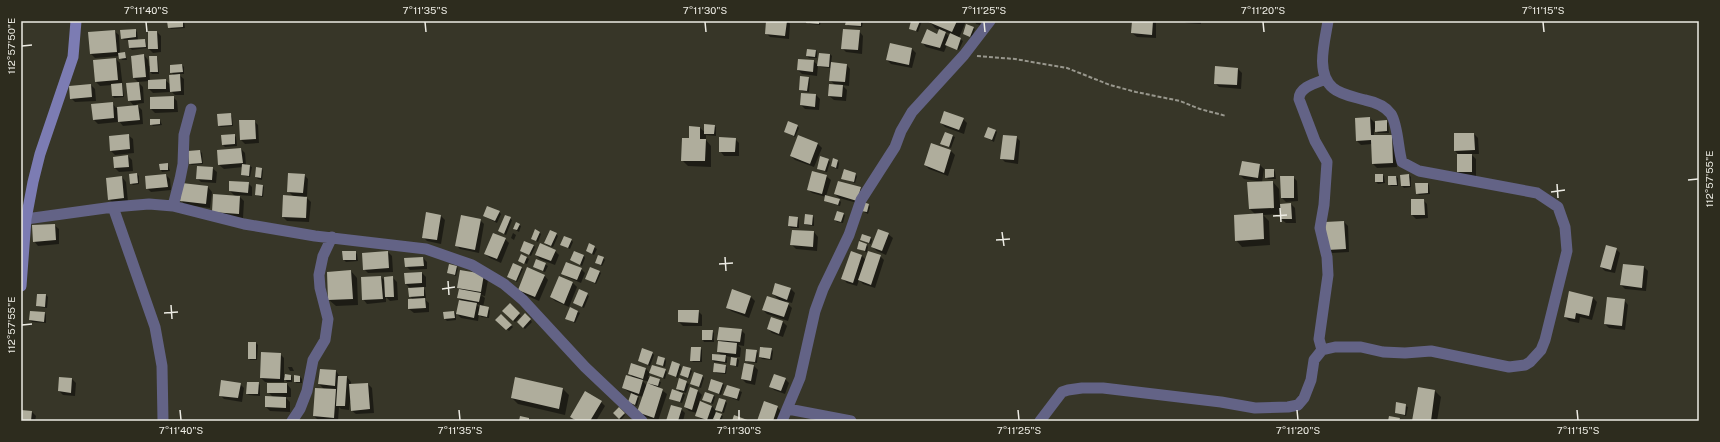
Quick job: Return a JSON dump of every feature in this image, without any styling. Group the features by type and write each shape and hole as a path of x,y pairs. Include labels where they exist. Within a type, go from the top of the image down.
{"main road":[{"path":"21,286 26,218 40,154 73,57 76,21"}],"street":[{"path":"782,421 800,378 815,311 849,235 861,200 895,147 901,131 912,112 964,55 990,21"},
{"path":"1040,421 1062,392 1082,388 1144,392 1255,408 1288,407 1298,405 1304,398 1311,380 1314,360 1322,350 1335,347 1361,347 1383,352 1405,353 1431,351 1509,367 1525,365 1535,358 1545,340 1567,251 1565,227 1558,207 1537,193 1424,172 1402,162 1392,116 1385,108 1378,104 1343,94 1334,89 1326,79 1323,49 1328,21"},
{"path":"1322,350 1320,339 1328,275 1327,257 1320,228 1324,205 1327,162 1309,128 1299,100 1299,95 1303,90 1326,79"},
{"path":"173,206 183,164 184,135 191,109"},
{"path":"26,218 149,204 173,206 244,224 315,236 426,249 472,265 491,276 523,300 585,367 639,420"},
{"path":"113,207 155,326 162,366 163,421"},
{"path":"292,421 300,409 307,391 313,360 325,340 328,320 320,288 319,275 323,256 332,237"},
{"path":"788,409 851,421"}],"path":[{"path":"964,55 1015,59 1067,68 1110,85 1180,101 1200,109 1226,116"}],"building":[{"path":"167,21 183,21 183,27 168,28"},
{"path":"766,21 787,21 785,36 765,34"},
{"path":"806,21 819,21 819,24 806,23"},
{"path":"846,21 861,21 861,26 845,25"},
{"path":"911,21 920,21 916,31 909,29"},
{"path":"926,21 957,21 952,32"},
{"path":"1132,21 1153,21 1152,35 1131,33"},
{"path":"966,24 974,27 970,37 963,34"},
{"path":"136,29 136,37 121,39 120,30"},
{"path":"843,29 860,30 858,50 841,49"},
{"path":"927,29 937,34 939,29 946,32 940,48 921,43"},
{"path":"115,30 117,52 90,54 88,32"},
{"path":"148,31 157,31 158,49 148,49"},
{"path":"950,33 961,38 957,50 945,45"},
{"path":"145,39 146,47 129,48 128,40"},
{"path":"890,43 912,48 909,65 886,60"},
{"path":"807,49 816,50 815,57 806,56"},
{"path":"125,52 126,58 119,59 118,53"},
{"path":"819,53 830,54 829,67 817,66"},
{"path":"144,54 146,77 133,78 131,56"},
{"path":"149,56 157,56 158,72 150,72"},
{"path":"116,58 118,80 95,82 93,60"},
{"path":"798,59 814,60 813,72 797,70"},
{"path":"831,62 847,64 845,82 829,81"},
{"path":"182,64 183,72 170,73 170,65"},
{"path":"1215,66 1238,68 1237,85 1214,84"},
{"path":"180,74 181,91 170,92 169,75"},
{"path":"800,76 809,77 807,91 799,90"},
{"path":"166,79 166,89 148,89 148,80"},
{"path":"139,82 141,100 128,101 126,83"},
{"path":"122,83 123,96 112,96 111,84"},
{"path":"91,84 92,97 70,99 69,86"},
{"path":"829,84 843,85 842,97 828,96"},
{"path":"801,93 816,94 815,107 800,105"},
{"path":"174,96 174,109 150,109 150,97"},
{"path":"113,102 114,118 93,120 91,104"},
{"path":"138,105 140,120 118,122 117,107"},
{"path":"944,111 964,118 959,130 940,123"},
{"path":"231,113 232,125 218,126 217,114"},
{"path":"1370,117 1371,135 1392,135 1393,163 1372,164 1371,140 1356,141 1355,118"},
{"path":"150,119 160,119 160,124 150,125"},
{"path":"239,120 255,120 256,139 240,140"},
{"path":"1387,120 1387,131 1375,132 1375,121"},
{"path":"788,121 798,125 794,136 784,132"},
{"path":"704,124 715,125 714,134 704,134"},
{"path":"689,126 700,127 700,139 706,139 705,161 681,161 682,138 689,138"},
{"path":"988,127 996,130 992,140 984,137"},
{"path":"945,132 953,135 949,147 940,144"},
{"path":"1454,133 1474,133 1475,150 1454,151"},
{"path":"129,134 130,149 110,151 109,136"},
{"path":"235,134 235,144 222,145 221,135"},
{"path":"798,135 818,143 810,164 790,156"},
{"path":"1003,135 1017,136 1014,160 1000,159"},
{"path":"719,137 736,138 735,152 719,152"},
{"path":"931,143 951,150 944,173 924,165"},
{"path":"241,148 243,163 218,165 217,150"},
{"path":"200,150 202,163 189,164 188,151"},
{"path":"1457,154 1472,154 1472,172 1457,172"},
{"path":"128,155 129,167 114,168 113,157"},
{"path":"820,156 829,159 825,171 817,169"},
{"path":"833,158 838,160 836,168 831,166"},
{"path":"1242,161 1260,164 1258,178 1239,175"},
{"path":"168,163 168,170 160,170 159,164"},
{"path":"242,164 250,165 249,176 241,175"},
{"path":"197,166 213,167 212,180 196,179"},
{"path":"256,167 262,168 261,178 255,177"},
{"path":"844,169 856,173 854,182 841,179"},
{"path":"1265,169 1274,169 1274,177 1265,178"},
{"path":"812,171 827,175 822,194 807,190"},
{"path":"137,173 138,183 130,184 129,174"},
{"path":"288,173 305,174 303,193 287,192"},
{"path":"166,174 168,187 146,189 145,176"},
{"path":"1375,174 1383,174 1383,182 1375,182"},
{"path":"1409,174 1410,186 1401,186 1400,175"},
{"path":"122,176 124,198 108,200 106,178"},
{"path":"1280,176 1294,176 1294,198 1281,198"},
{"path":"1388,176 1396,176 1397,185 1388,185"},
{"path":"229,181 249,182 248,193 229,191"},
{"path":"838,181 861,187 857,201 834,194"},
{"path":"1273,181 1274,208 1249,209 1247,182"},
{"path":"182,183 208,186 206,204 180,201"},
{"path":"1415,183 1428,183 1428,193 1416,194"},
{"path":"256,184 263,185 262,196 255,195"},
{"path":"213,194 240,196 239,214 212,212"},
{"path":"283,195 307,197 306,218 282,217"},
{"path":"825,195 840,199 838,205 824,201"},
{"path":"1411,199 1424,199 1425,215 1411,215"},
{"path":"863,202 869,204 867,212 861,211"},
{"path":"1291,203 1292,219 1281,219 1280,204"},
{"path":"487,206 500,211 495,221 483,216"},
{"path":"837,211 844,213 841,222 834,220"},
{"path":"426,212 441,215 437,240 422,238"},
{"path":"1263,213 1264,239 1235,241 1234,215"},
{"path":"805,214 813,215 812,225 804,224"},
{"path":"461,215 481,219 475,250 455,246"},
{"path":"505,215 511,217 504,234 498,231"},
{"path":"789,216 798,217 797,227 788,226"},
{"path":"1344,221 1346,249 1327,250 1325,222"},
{"path":"516,222 520,224 517,230 513,229"},
{"path":"55,224 56,240 33,242 32,225"},
{"path":"535,229 540,232 536,241 531,239"},
{"path":"878,229 889,233 882,251 871,247"},
{"path":"550,230 557,233 551,246 544,243"},
{"path":"792,230 814,231 813,247 790,245"},
{"path":"493,233 506,238 497,259 484,254"},
{"path":"862,234 871,237 869,243 860,240"},
{"path":"564,236 572,239 568,248 560,245"},
{"path":"524,241 534,245 529,255 520,251"},
{"path":"859,241 867,244 865,251 857,249"},
{"path":"540,243 556,250 551,261 535,255"},
{"path":"589,243 595,246 592,254 586,251"},
{"path":"1606,245 1617,248 1611,270 1600,267"},
{"path":"342,251 356,251 356,260 343,260"},
{"path":"388,251 389,268 363,270 362,253"},
{"path":"574,251 584,255 580,265 570,260"},
{"path":"851,251 862,255 853,283 841,279"},
{"path":"868,251 881,255 871,285 858,280"},
{"path":"521,254 527,257 524,264 518,261"},
{"path":"598,255 604,257 601,265 595,263"},
{"path":"423,257 424,266 405,267 404,258"},
{"path":"536,259 546,263 543,271 533,267"},
{"path":"566,262 582,268 577,280 561,274"},
{"path":"513,263 522,267 516,281 507,277"},
{"path":"449,264 457,266 455,275 447,273"},
{"path":"1623,264 1644,266 1642,288 1620,285"},
{"path":"527,267 545,275 535,297 518,290"},
{"path":"590,267 600,271 595,283 585,279"},
{"path":"351,270 353,299 328,300 327,272"},
{"path":"460,270 484,274 481,292 457,288"},
{"path":"422,272 422,283 405,284 404,273"},
{"path":"381,276 383,299 362,300 361,277"},
{"path":"393,276 394,297 385,297 384,277"},
{"path":"559,276 573,282 564,304 550,297"},
{"path":"775,283 791,288 787,300 772,294"},
{"path":"424,287 424,296 409,297 408,288"},
{"path":"459,289 481,293 479,302 457,298"},
{"path":"579,289 588,293 582,307 573,303"},
{"path":"732,289 751,296 745,314 726,308"},
{"path":"1569,291 1593,297 1589,316 1576,313 1575,319 1564,317"},
{"path":"37,294 46,294 45,307 36,306"},
{"path":"767,296 789,303 784,317 762,310"},
{"path":"1607,297 1625,299 1622,326 1604,324"},
{"path":"425,298 426,308 408,309 408,299"},
{"path":"459,300 477,303 474,318 456,314"},
{"path":"510,303 520,313 513,321 502,311"},
{"path":"480,305 489,307 487,317 478,315"},
{"path":"570,307 578,311 574,322 565,319"},
{"path":"678,310 699,310 698,323 678,322"},
{"path":"30,311 45,312 44,322 29,320"},
{"path":"454,311 455,318 444,319 443,312"},
{"path":"525,313 531,319 523,328 517,322"},
{"path":"501,314 512,325 506,330 495,320"},
{"path":"771,317 783,321 779,334 767,329"},
{"path":"719,327 742,329 740,342 717,340"},
{"path":"702,330 713,330 712,340 702,340"},
{"path":"718,341 737,343 736,354 717,352"},
{"path":"248,342 256,342 256,359 248,359"},
{"path":"691,347 701,347 700,361 690,361"},
{"path":"760,347 772,348 770,359 759,357"},
{"path":"642,348 653,352 648,365 638,361"},
{"path":"746,349 757,350 755,362 745,361"},
{"path":"261,352 281,353 280,379 260,378"},
{"path":"712,354 726,355 725,362 712,360"},
{"path":"658,356 665,358 663,366 656,364"},
{"path":"731,357 737,358 736,366 730,365"},
{"path":"672,361 680,364 676,377 668,374"},
{"path":"631,363 646,368 643,379 628,374"},
{"path":"714,363 726,365 725,373 713,372"},
{"path":"744,363 754,365 751,381 741,379"},
{"path":"652,365 666,369 663,378 649,373"},
{"path":"683,366 691,368 688,378 680,375"},
{"path":"320,369 336,370 335,386 318,384"},
{"path":"694,372 703,375 699,387 690,384"},
{"path":"285,374 291,375 291,380 284,380"},
{"path":"774,374 786,378 781,391 769,387"},
{"path":"294,375 300,376 300,382 294,382"},
{"path":"626,375 643,380 639,394 622,388"},
{"path":"338,376 347,376 345,406 336,406"},
{"path":"650,376 660,379 658,386 647,383"},
{"path":"59,377 72,378 71,393 58,391"},
{"path":"515,377 563,388 559,409 511,398"},
{"path":"679,378 687,381 684,391 676,389"},
{"path":"711,379 723,383 719,394 708,390"},
{"path":"221,380 241,383 238,398 219,396"},
{"path":"247,382 259,382 258,394 246,394"},
{"path":"267,383 287,383 287,393 267,393"},
{"path":"368,383 370,409 351,411 349,384"},
{"path":"647,383 663,389 654,418 637,412"},
{"path":"727,385 740,389 737,399 723,395"},
{"path":"690,387 698,390 692,410 684,407"},
{"path":"1418,387 1435,390 1431,421 1412,421"},
{"path":"315,388 336,389 334,418 313,416"},
{"path":"672,389 683,393 680,402 669,399"},
{"path":"585,391 602,401 590,421 577,421 570,417"},
{"path":"705,392 714,395 711,403 702,400"},
{"path":"631,393 638,396 635,405 628,402"},
{"path":"265,396 286,397 286,408 265,407"},
{"path":"719,398 726,400 722,412 715,410"},
{"path":"700,401 712,406 707,420 695,416"},
{"path":"764,401 778,406 773,421 757,421"},
{"path":"1396,402 1406,404 1405,415 1395,413"},
{"path":"671,405 682,408 678,421 666,421"},
{"path":"619,407 625,413 619,419 613,413"},
{"path":"21,410 32,411 31,421 21,421"},
{"path":"716,412 722,414 719,421 713,419"},
{"path":"734,415 750,421 732,421"},
{"path":"520,416 529,418 529,421 519,421"},
{"path":"1389,416 1400,418 1399,421 1388,421"}]}
